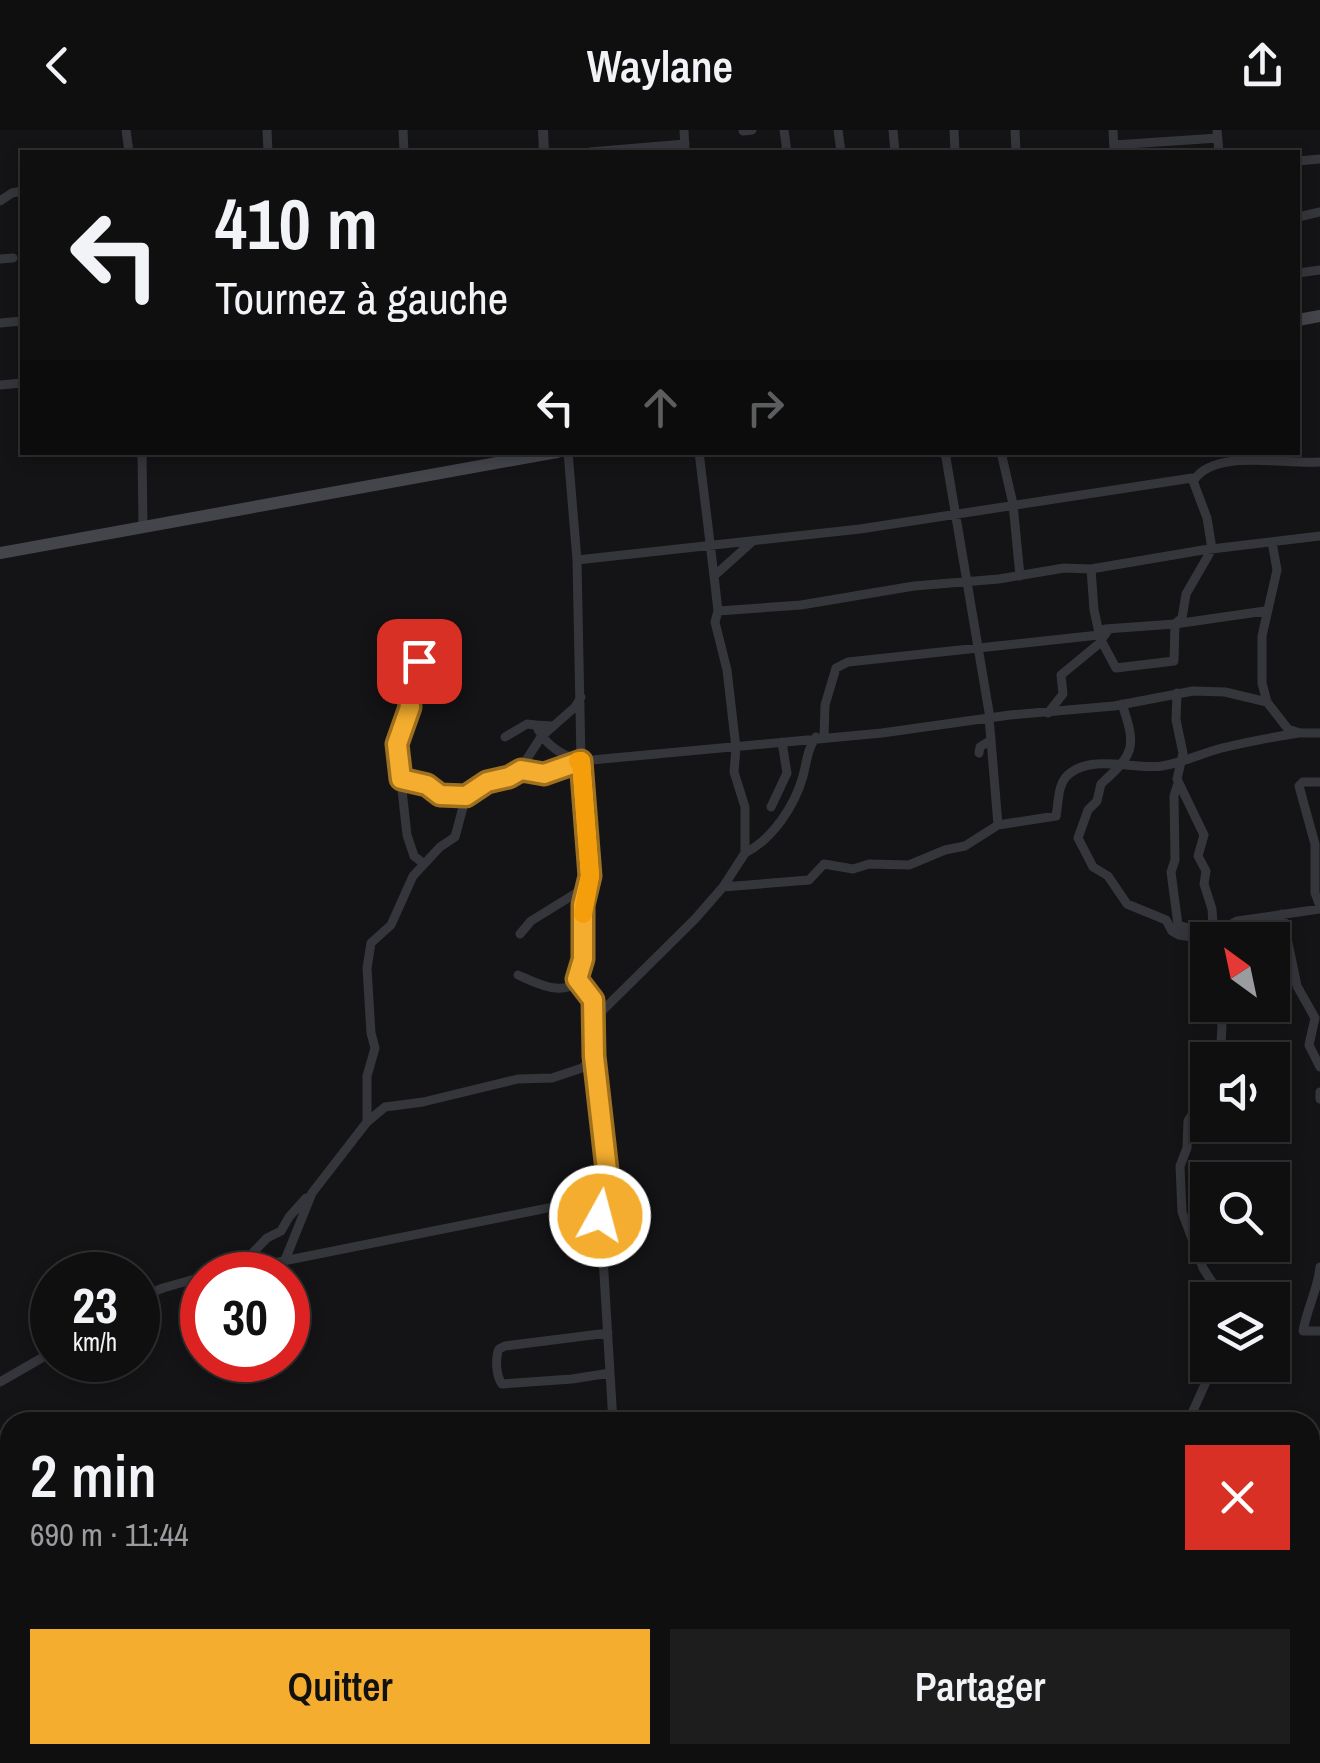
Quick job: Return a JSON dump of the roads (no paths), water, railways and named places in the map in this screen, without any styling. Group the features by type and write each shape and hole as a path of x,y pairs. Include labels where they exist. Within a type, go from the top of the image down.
{"main road":[{"path":"0,553 542,455"}],"street":[{"path":"638,150 685,148 684,130"},
{"path":"743,131 752,130"},
{"path":"1113,130 1114,149 1218,134"},
{"path":"0,259 13,258"},
{"path":"142,455 143,526"},
{"path":"568,455 577,560 581,761 589,860 583,917 585,942 578,982"},
{"path":"699,455 718,611 715,622 727,670 736,748 734,772 745,807 746,852"},
{"path":"946,455 990,719 998,825"},
{"path":"1003,455 1013,504 1020,576"},
{"path":"1194,480 1208,465 1256,460 1320,462"},
{"path":"577,560 860,530 1180,478 1194,480"},
{"path":"1175,624 1182,618 1186,594 1212,549 1194,480"},
{"path":"718,611 801,605 1320,536"},
{"path":"714,576 754,541"},
{"path":"1272,542 1276,570 1266,611 1262,683 1266,702 1281,723 1300,733"},
{"path":"1091,568 1099,634 1118,669 1172,662 1175,624"},
{"path":"593,1020 723,887 746,852 766,842 789,807 820,737 837,666 872,658 1099,634 1266,611"},
{"path":"1048,713 1063,694 1062,675 1099,634"},
{"path":"416,641 421,668 408,687 410,707 397,744 407,835 414,856 424,863"},
{"path":"521,770 544,774 581,761 882,734 1122,704 1177,693 1225,692 1266,702"},
{"path":"1177,693 1182,761 1174,796 1175,860 1171,872 1178,925 1190,929"},
{"path":"401,779 427,785 440,795 466,796 487,782 509,777 521,770 541,737 581,697"},
{"path":"1122,704 1133,741 1121,767 1101,784 1097,801 1088,810 1078,836 1081,847 1127,904 1166,920 1172,932 1190,938"},
{"path":"505,738 526,724 552,726"},
{"path":"536,725 553,749 581,761"},
{"path":"723,887 766,880 809,880 824,864 853,870 869,864 910,864 965,846 998,825 1056,816 1059,789 1067,776 1099,764 1162,766 1223,748 1320,732"},
{"path":"979,753 991,740"},
{"path":"771,807 787,773 782,742"},
{"path":"1236,922 1318,906 1315,844 1299,784 1320,782"},
{"path":"1178,783 1204,834 1198,856 1206,871 1204,884 1212,922"},
{"path":"367,1122 367,1076 375,1048 369,1000 370,950 374,940 391,926 409,881 455,838 466,796"},
{"path":"520,934 531,921 586,887"},
{"path":"1282,914 1297,986 1316,1018 1309,1044 1320,1067"},
{"path":"518,975 564,989 578,982"},
{"path":"578,982 592,997 594,1056 609,1188 600,1208 612,1412"},
{"path":"253,1252 267,1238 281,1232 288,1217 312,1193 367,1122 393,1104 423,1102 518,1080 544,1080 582,1068 594,1056"},
{"path":"1190,1118 1180,1168 1182,1212 1212,1282"},
{"path":"288,1252 312,1193"},
{"path":"310,1255 604,1196"},
{"path":"1320,1267 1303,1332 1320,1331"},
{"path":"608,1333 505,1346 498,1349 498,1378 502,1384 610,1373"},
{"path":"0,1382 30,1365"},
{"path":"1192,1412 1206,1382"}]}
